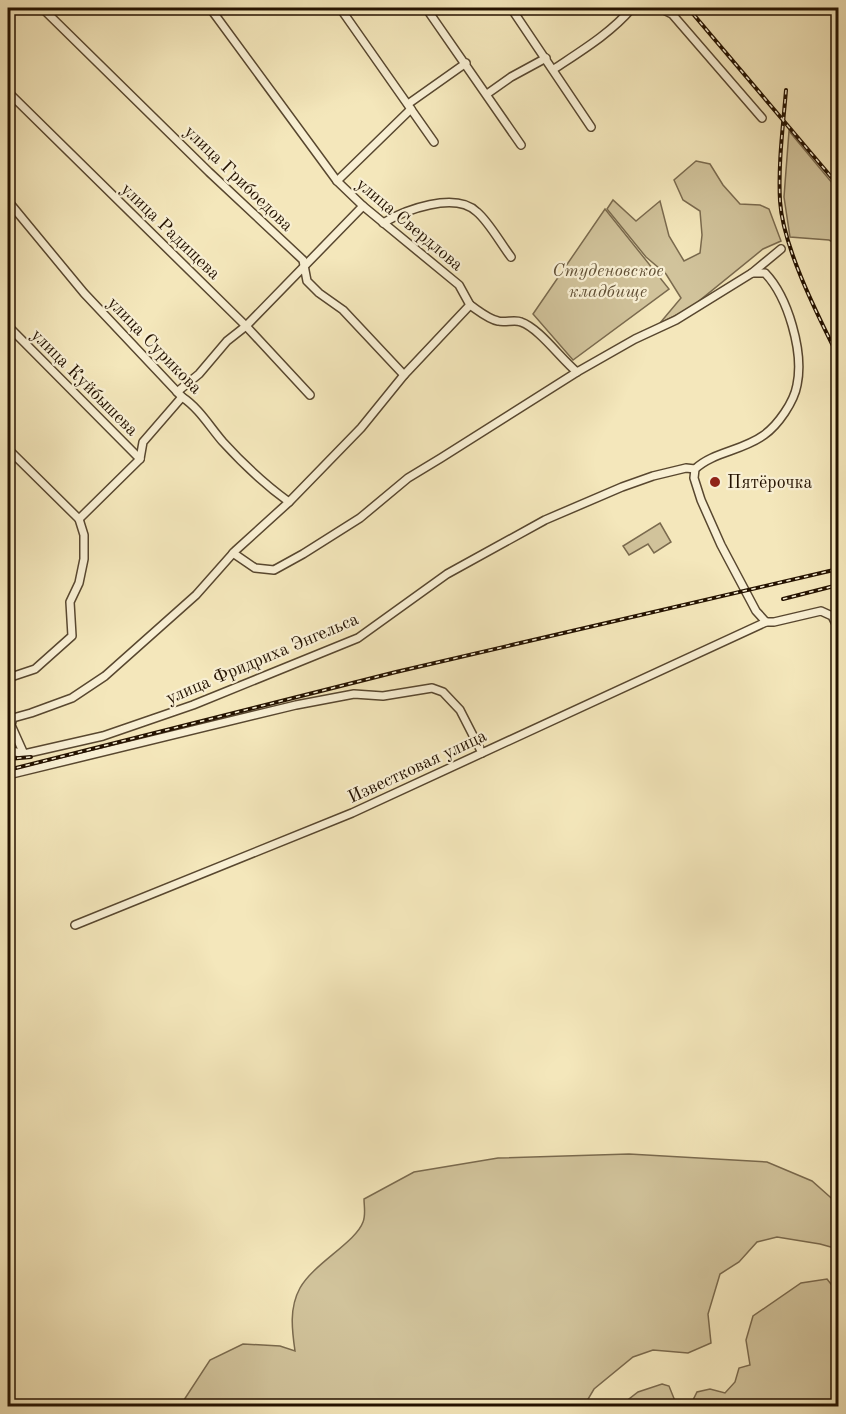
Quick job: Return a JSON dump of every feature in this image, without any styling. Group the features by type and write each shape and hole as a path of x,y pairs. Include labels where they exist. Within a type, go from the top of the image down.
{"street":[{"name":"улица Грибоедова","path":"42,8 209,172 303,260 307,281 319,293 343,310 404,375"},
{"name":"улица Свердлова","path":"210,8 337,180 363,207 459,285 470,305"},
{"path":"340,8 434,142"},
{"path":"426,8 488,94 521,145"},
{"path":"511,8 591,127"},
{"path":"554,69 594,42 632,8"},
{"path":"660,8 672,14 762,118"},
{"path":"488,94 511,77 546,58"},
{"path":"337,180 410,106 466,63"},
{"name":"улица Радищева","path":"8,92 246,326 310,395"},
{"name":"улица Сурикова","path":"8,201 84,293 180,395 193,404 249,470 289,502"},
{"path":"383,223 401,213 428,205 458,203 476,211 511,257"},
{"path":"79,519 140,459 144,442 180,395 227,341 246,326 363,207"},
{"path":"233,553 255,568 273,570 303,554 360,518 408,478 577,372 635,339 676,320 752,273 781,249"},
{"name":"улица Фридриха Энгельса","path":"24,754 103,736 193,705 358,638 447,574 545,520 622,487 653,476 686,468 695,469 703,461 747,446 778,422 797,388 799,374 798,355 788,316 776,285 765,273 752,273"},
{"path":"24,754 11,725 13,718 72,698 105,676 196,595 233,553 289,502 361,428 404,375 470,305 499,322 521,321 539,334 577,372"},
{"name":"улица Куйбышева","path":"8,326 140,459"},
{"path":"8,449 79,519 85,549 79,583 70,602 72,636 35,669 8,678"},
{"path":"695,469 694,478 701,500 756,611 766,622 821,611 832,616 838,628"},
{"name":"Известковая улица","path":"75,926 352,813 766,622"},
{"path":"8,775 296,705 354,694 383,696 432,688 442,692 460,710 482,753"},
{"path":"8,750 24,754"}],"green space":[{"path":"789,131 838,190 838,245 829,240 790,237 784,197"},
{"path":"696,161 710,164 723,185 740,204 760,205 769,209 781,241 763,249 689,309 660,323 681,298 666,274 646,257 607,209 613,200 636,221 660,201 669,236 684,261 700,253 702,235 700,211 683,200 674,180"},
{"name":"Студеновское кладбище","path":"605,209 669,289 573,360 533,314"},
{"path":"660,523 671,542 654,553 648,544 629,555 623,546"},
{"path":"629,1154 767,1162 812,1181 838,1204 838,1249 777,1237 757,1242 739,1262 720,1274 708,1314 711,1343 688,1353 653,1350 633,1357 594,1389 584,1406 180,1406 210,1360 243,1344 280,1346 295,1351 292,1319 294,1303 300,1288 314,1270 359,1230 364,1216 364,1199 414,1172 498,1158"},
{"path":"827,1279 838,1293 838,1318 835,1320 838,1321 838,1406 690,1406 697,1392 710,1389 725,1393 735,1382 739,1368 750,1365 746,1340 753,1316 801,1283"},
{"path":"662,1384 669,1386 677,1406 620,1406 638,1392"}],"railway":[{"path":"688,8 838,185"},
{"path":"786,90 780,173 782,219 802,280 838,356"},
{"path":"8,770 396,672 838,569"},
{"path":"783,599 838,585"},
{"path":"8,759 31,757"}],"place":[{"name":"Пятёрочка","path":"715,482"}]}
